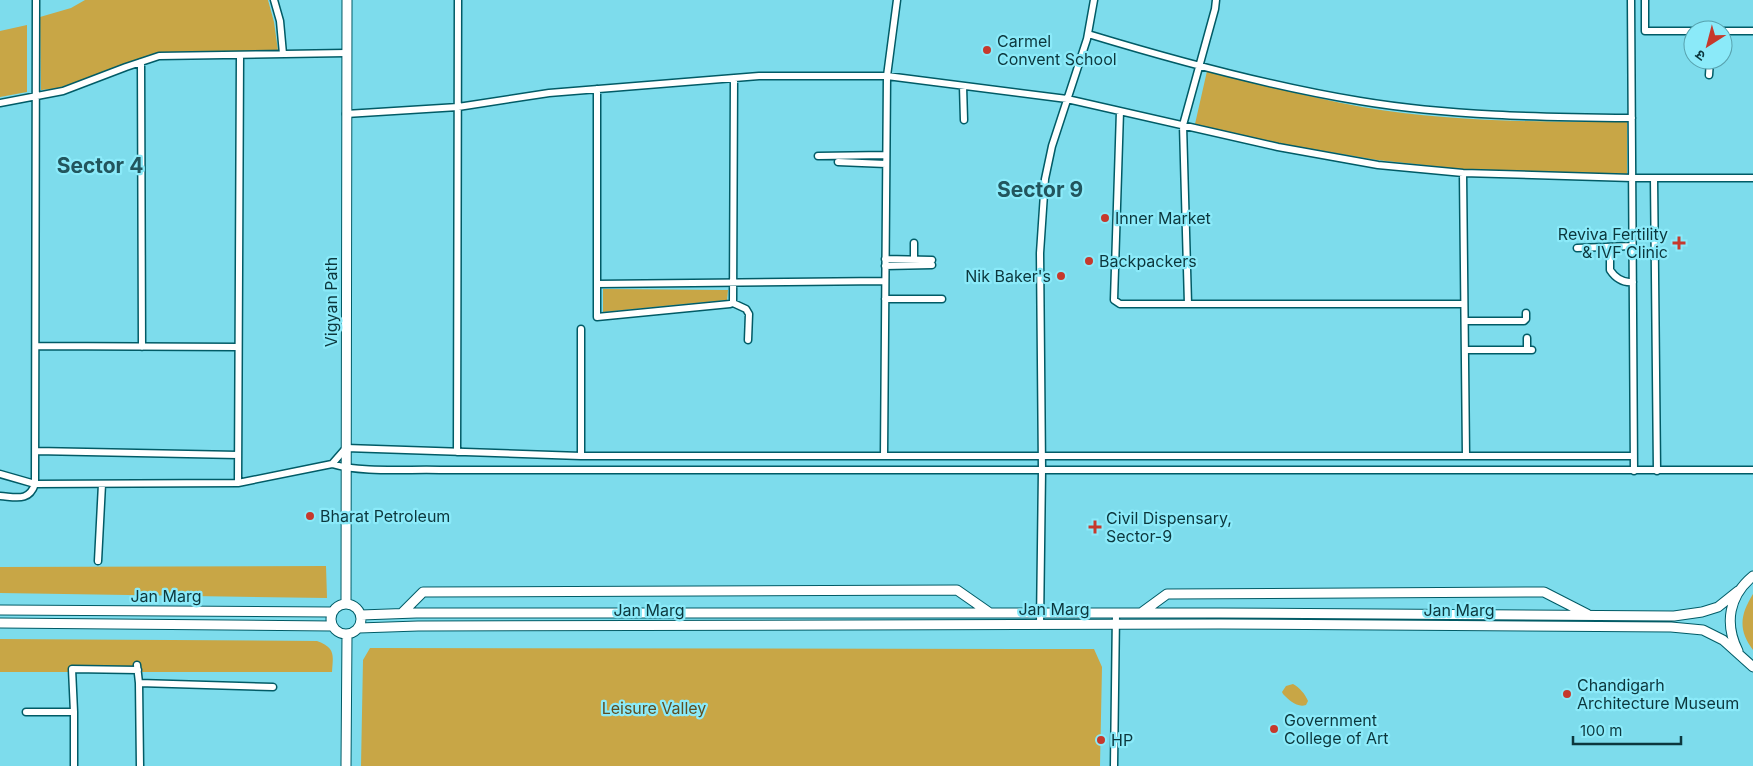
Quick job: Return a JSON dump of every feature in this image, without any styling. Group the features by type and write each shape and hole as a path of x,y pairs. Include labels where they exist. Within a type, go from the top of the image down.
{"main road":[{"name":"Vigyan Path","path":"346,604 347,0"},
{"name":"Jan Marg","path":"361,615 402,613 1141,613 1674,616 1702,612 1718,607 1753,576"},
{"path":"402,613 423,592 947,590 957,590 990,613"},
{"path":"1738,591 1730,614 1732,638 1740,656"},
{"path":"1141,613 1167,594 1544,592 1590,615"},
{"path":"352,604 361,615 359,628 352,634 346,635 335,630 330,619 332,612 337,606 352,604"},
{"name":"Jan Marg","path":"0,610 332,612"},
{"name":"Jan Marg","path":"0,623 332,626"},
{"name":"Jan Marg","path":"359,628 428,626 1040,624 1671,627 1703,630 1723,640 1753,667"},
{"path":"346,635 346,766"}],"street":[{"path":"0,496 28,496 35,484 36,0"},
{"path":"274,0 280,21 284,54"},
{"path":"457,452 458,0"},
{"path":"884,456 887,76 897,0"},
{"path":"1040,624 1042,456 1040,253 1044,187 1052,146 1088,34 1094,0"},
{"path":"1188,304 1183,125 1201,66 1216,9 1216,0"},
{"path":"1631,0 1634,471"},
{"path":"1645,0 1645,31 1683,31"},
{"path":"1733,31 1753,31"},
{"path":"1088,34 1162,57 1264,82 1341,97 1405,106 1506,116 1632,118"},
{"path":"0,103 63,91 159,56 346,53"},
{"path":"238,483 240,55"},
{"path":"141,62 142,347"},
{"path":"1708,75 1709,70"},
{"path":"346,114 458,107 549,93 759,76 887,76 1067,99 1278,147 1378,165 1462,173 1632,178 1753,178"},
{"path":"734,78 734,303"},
{"path":"963,86 964,120"},
{"path":"596,89 597,317 734,303 746,308 749,314 748,340"},
{"path":"1120,111 1114,300 1120,304 1464,304"},
{"path":"818,156 886,155"},
{"path":"838,162 886,164"},
{"path":"1462,173 1466,456"},
{"path":"1654,178 1658,471"},
{"path":"914,244 914,259"},
{"path":"1577,248 1632,246"},
{"path":"1618,247 1610,257 1610,270 1618,279 1625,282 1633,282"},
{"path":"914,259 932,262 885,262 914,259"},
{"path":"597,284 885,281"},
{"path":"885,299 942,299"},
{"path":"1464,321 1524,321 1526,313"},
{"path":"581,329 581,456"},
{"path":"1465,350 1530,350 1527,338"},
{"path":"36,346 238,347"},
{"path":"332,464 346,448 581,456 1634,456"},
{"path":"36,451 238,455"},
{"path":"0,474 35,484 102,484 238,483 332,464 345,467 440,470 1753,470"},
{"path":"98,560 102,484"},
{"path":"1114,766 1116,613"},
{"path":"74,766 72,669 137,668 139,684 140,766"},
{"path":"139,684 273,687"},
{"path":"26,712 74,712"}],"green space":[{"path":"85,0 268,0 274,22 278,51 161,53 59,88 41,90 40,17 71,8"},
{"path":"27,25 27,92 0,97 0,31"},
{"path":"1207,71 1323,99 1395,112 1495,120 1627,122 1627,174 1461,169 1377,160 1277,143 1195,124"},
{"path":"603,289 728,290 727,300 603,312"},
{"path":"326,566 327,598 0,593 0,567"},
{"path":"1753,594 1753,650 1745,636 1742,622 1745,609"},
{"path":"0,639 317,641 330,649 333,661 332,672 0,672"},
{"name":"Leisure Valley","path":"370,648 1094,649 1102,667 1100,766 361,766 363,660"},
{"path":"1293,684 1305,696 1308,701 1306,705 1296,704 1283,694 1282,692 1286,686"}],"place":[{"name":"Carmel Convent School","path":"987,50"},
{"name":"Inner Market","path":"1105,218"},
{"name":"Reviva Fertility & IVF Clinic","path":"1679,243"},
{"name":"Backpackers","path":"1089,261"},
{"name":"Nik Baker's","path":"1061,276"},
{"name":"Bharat Petroleum","path":"310,516"},
{"name":"Civil Dispensary, Sector-9","path":"1095,527"},
{"name":"Chandigarh Architecture Museum","path":"1567,694"},
{"name":"Government College of Art","path":"1274,729"},
{"name":"HP","path":"1101,740"}],"district":[{"name":"Sector 4","path":"100,166"},
{"name":"Sector 9","path":"1040,190"}]}
